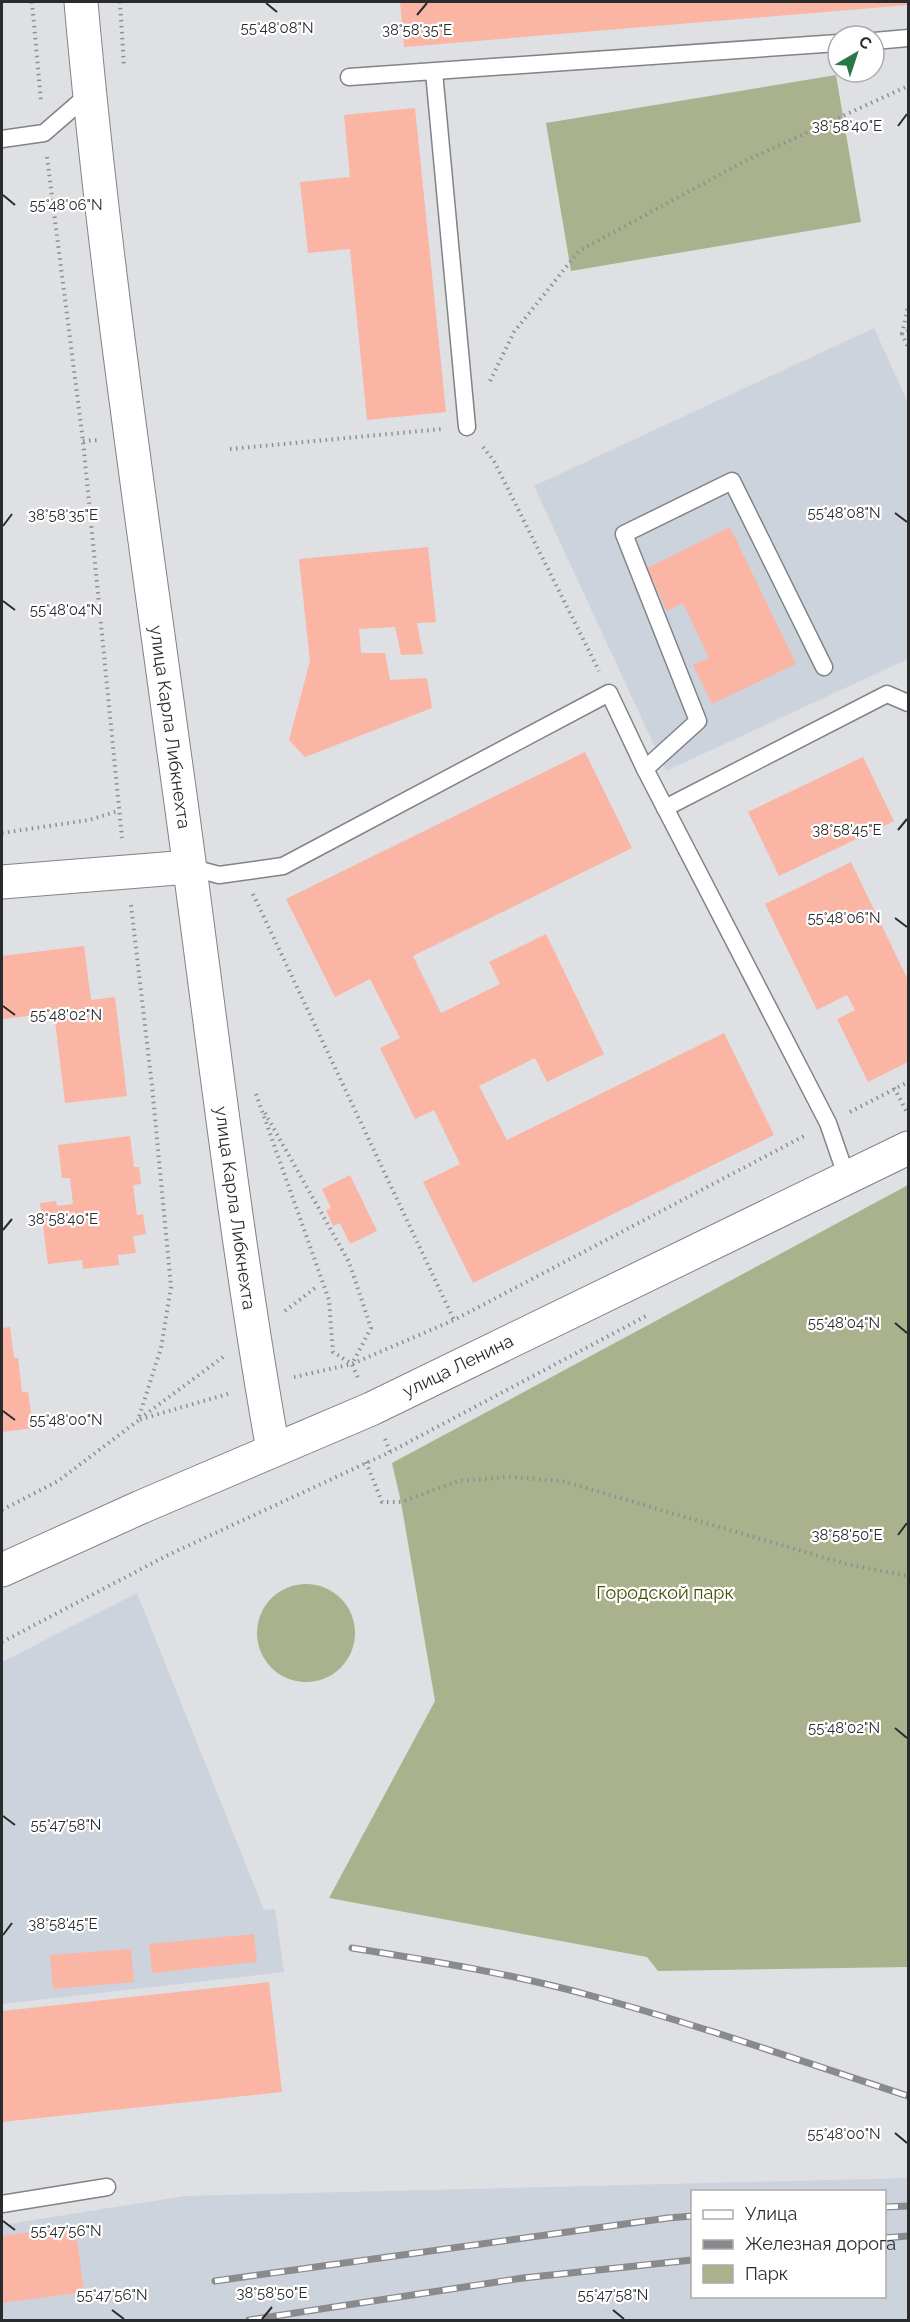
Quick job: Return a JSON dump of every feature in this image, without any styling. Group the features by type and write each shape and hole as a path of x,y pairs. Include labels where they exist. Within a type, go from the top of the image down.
{"main road":[{"name":"улица Карла Либкнехта","path":"81,2 89,94 139,507 204,871 232,1189 273,1450"},
{"path":"2,882 127,871 204,871"},
{"name":"улица Ленина","path":"2,1570 371,1409 909,1148"}],"lane":[{"path":"886,40 909,38"},
{"path":"349,77 826,44"},
{"path":"434,72 467,427"},
{"path":"2,139 44,133 89,94"},
{"path":"645,769 698,721 624,534 732,481 824,666"},
{"path":"204,871 283,866 609,693 645,769 828,1123 847,1178"},
{"path":"665,808 887,694 909,703"},
{"path":"2,2204 107,2187"}],"path":[{"path":"32,2 44,133 83,441 118,811 152,1086 171,1287 161,1348 138,1420"},
{"path":"120,2 124,69"},
{"path":"230,449 467,427 514,332 579,251 743,162 909,86"},
{"path":"909,307 902,334 909,347"},
{"path":"902,334 909,331"},
{"path":"494,461 609,693"},
{"path":"2,833 89,820 118,811"},
{"path":"204,871 251,890 454,1320"},
{"path":"138,1420 261,1384 352,1364 454,1320 909,1082"},
{"path":"894,1088 909,1115"},
{"path":"255,1091 329,1300 333,1352 352,1364"},
{"path":"259,1102 349,1262 371,1329 352,1364"},
{"path":"278,1316 315,1288 278,1316"},
{"path":"2,1509 58,1481 230,1352 138,1420"},
{"path":"2,1642 168,1556 390,1452"},
{"path":"366,1462 382,1502 401,1502 458,1482 509,1477 562,1481 846,1564 909,1576"}],"shaded area":[{"path":"874,328 908,403 908,659 666,771 534,486"},
{"path":"137,1593 264,1910 275,1909 284,1972 2,2004 2,1662"},
{"path":"908,2178 908,2320 2,2320 2,2225 185,2196"}],"green space":[{"path":"826,77 826,84 838,84 861,222 571,271 546,123"},
{"name":"Городской парк","path":"908,1185 908,1967 658,1971 647,1957 329,1898 435,1701 401,1502 392,1463"},
{"path":"296,1584 316,1584 341,1598 352,1614 355,1633 352,1652 341,1668 316,1682 296,1682 279,1674 265,1660 257,1643 257,1623 265,1606 279,1592"}],"building":[{"path":"400,2 908,2 908,5 404,47"},
{"path":"415,108 446,412 367,420 350,249 308,253 300,182 350,177 344,115"},
{"path":"730,527 796,664 712,704 693,665 709,658 683,603 667,611 647,568"},
{"path":"428,547 436,622 417,623 423,654 401,655 395,627 359,629 361,653 385,653 390,680 427,678 432,708 305,757 289,740 310,661 299,559"},
{"path":"585,752 632,848 413,956 441,1013 500,984 489,962 546,934 604,1054 547,1082 535,1058 479,1086 507,1140 724,1033 774,1135 473,1283 423,1182 460,1164 434,1110 415,1119 380,1048 400,1038 370,979 335,997 286,899"},
{"path":"863,757 894,821 779,876 748,812"},
{"path":"851,862 908,980 908,1062 868,1082 837,1019 855,1010 847,995 817,1010 765,904"},
{"path":"84,946 91,1000 115,997 127,1096 65,1103 54,1013 2,1019 2,956"},
{"path":"130,1136 134,1167 139,1167 141,1184 133,1185 137,1215 143,1214 146,1234 133,1236 136,1253 118,1255 119,1265 83,1269 82,1260 48,1264 40,1203 56,1201 57,1206 73,1204 70,1178 62,1178 58,1145"},
{"path":"350,1175 377,1231 350,1244 340,1223 333,1226 326,1210 331,1208 322,1189"},
{"path":"10,1327 14,1358 18,1358 22,1392 28,1392 33,1428 2,1432 2,1328"},
{"path":"254,1934 257,1962 152,1973 149,1944"},
{"path":"131,1949 134,1982 53,1989 50,1955"},
{"path":"269,1982 282,2092 2,2122 2,2011"},
{"path":"75,2226 84,2292 2,2303 2,2236"}],"railway":[{"path":"352,1948 443,1963 562,1988 712,2031 908,2096"},
{"path":"886,2207 908,2206"},
{"path":"215,2281 691,2216"},
{"path":"886,2238 908,2236"},
{"path":"249,2320 523,2278 691,2260"}]}
